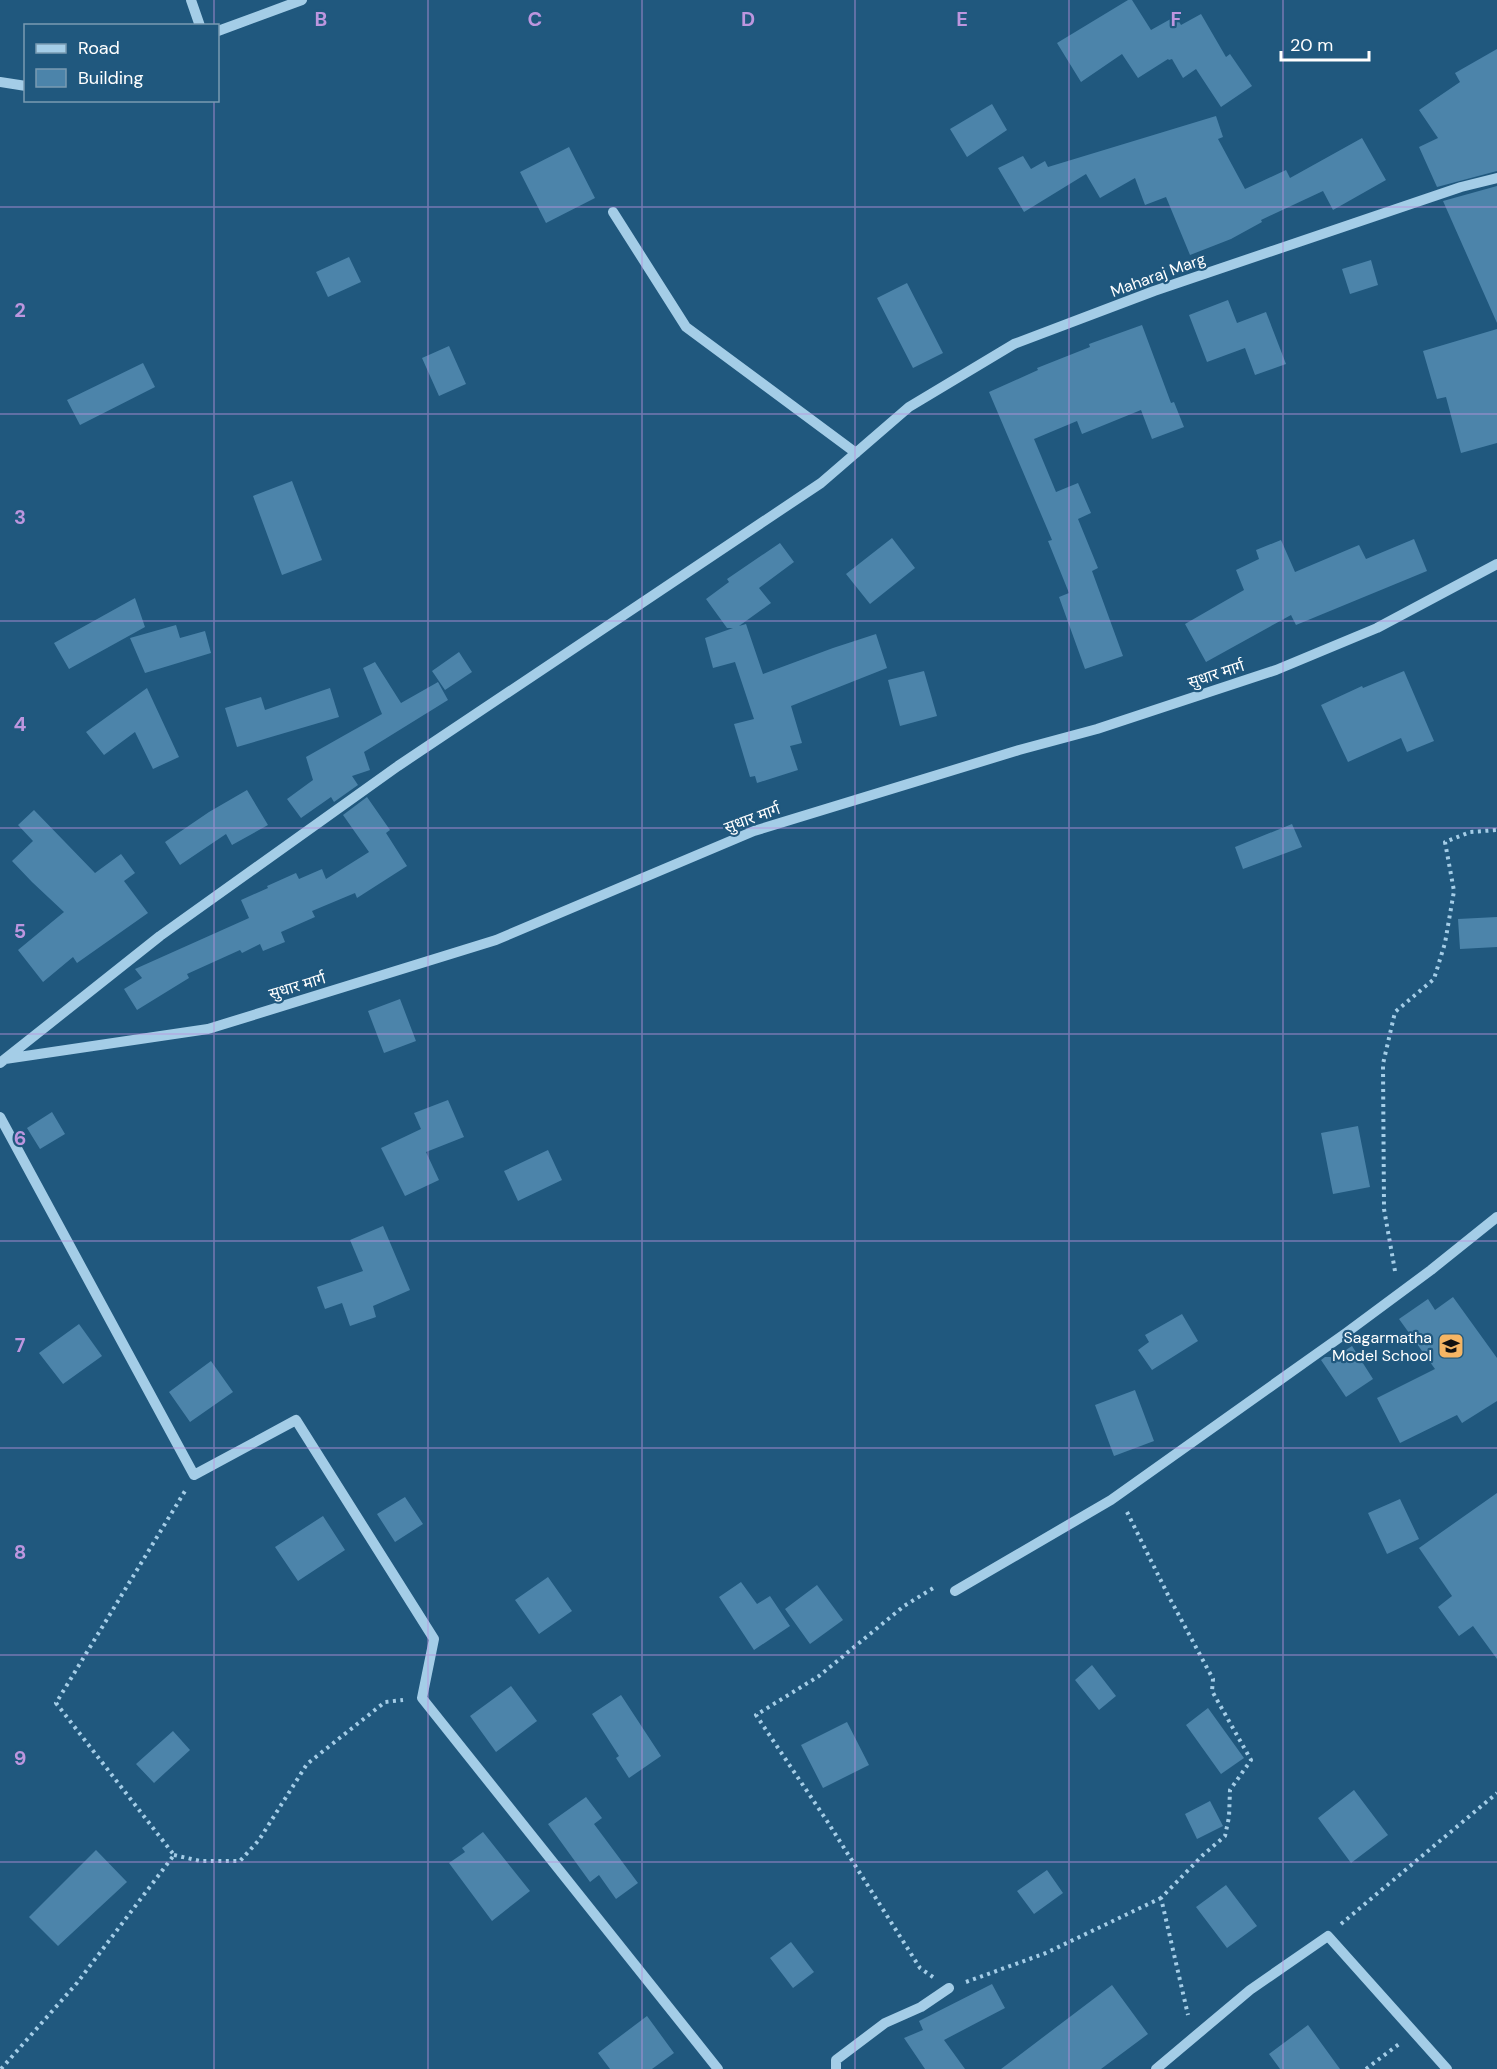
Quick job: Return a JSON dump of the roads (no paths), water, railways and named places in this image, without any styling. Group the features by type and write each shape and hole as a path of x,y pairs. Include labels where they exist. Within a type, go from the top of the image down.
{"street":[{"path":"191,0 199,24"},
{"path":"219,31 302,0"},
{"path":"0,82 24,86"},
{"name":"Maharaj Marg","path":"2,1061 160,936 350,800 821,483 909,407 1014,344 1154,291 1449,191 1497,178"},
{"path":"613,212 686,327 856,453"},
{"name":"सुधार मार्ग","path":"2,1061 208,1029 496,940 754,831 1019,750 1097,729 1276,670 1377,628 1497,564"},
{"path":"0,1117 195,1475 296,1419 434,1639 422,1698 718,2069"},
{"path":"955,1591 1119,1495 1401,1292 1497,1218"},
{"path":"1156,2069 1250,1990 1328,1936 1447,2069"},
{"path":"836,2069 836,2060 885,2023 921,2007 949,1988"}],"place":[{"name":"Sagarmatha Model School","path":"1451,1346"}]}
